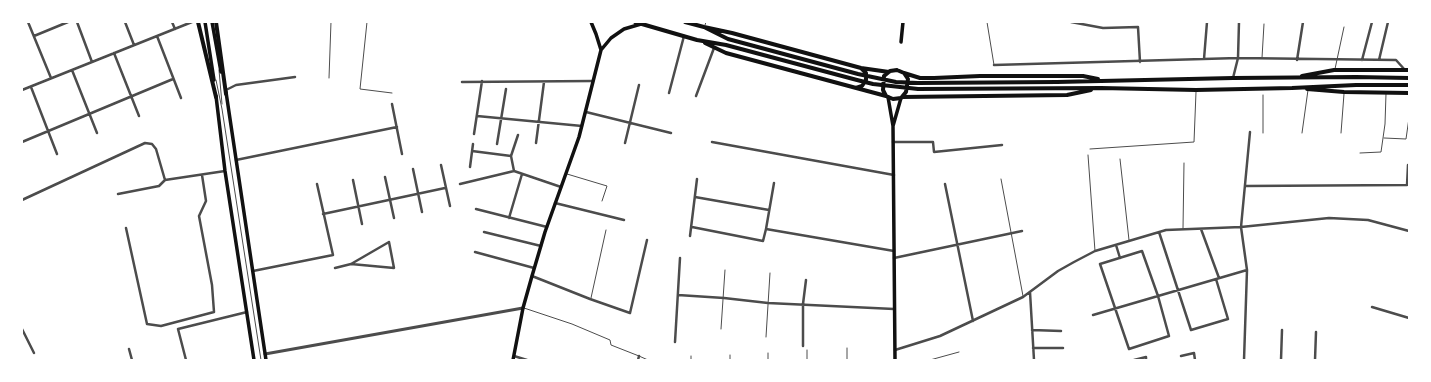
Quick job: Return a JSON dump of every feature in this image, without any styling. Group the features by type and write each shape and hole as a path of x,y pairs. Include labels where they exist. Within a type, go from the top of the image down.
{"highway":[{"path":"198,22 216,97"},
{"path":"216,22 226,92"},
{"path":"635,22 697,40 726,52 894,99 902,97 1067,95 1101,88"},
{"path":"685,22 862,68 889,72 897,70 920,78 1083,76 1105,80"},
{"path":"704,27 728,39 858,74 896,82 942,83 1292,77 1409,78"},
{"path":"697,40 726,45 857,80 895,87 942,89 1101,88 1196,90 1309,88 1356,85 1409,85"},
{"path":"856,88 862,86 866,80 866,74 862,68"},
{"path":"1292,77 1334,70 1407,70"},
{"path":"887,97 883,90 884,76 889,72"},
{"path":"902,97 906,92 908,79 904,73"},
{"path":"933,97 928,94 926,88 928,82 934,78"},
{"path":"1309,88 1344,92 1409,93"}],"main road":[{"path":"205,22 225,171 254,360"},
{"path":"212,22 226,92 266,360"},
{"path":"591,22 601,50"},
{"path":"901,42 903,22"},
{"path":"514,358 523,308 534,268 555,203 579,137 601,50 611,38 624,29 641,24"},
{"path":"887,97 893,126 895,360"},
{"path":"893,126 902,97"}],"street":[{"path":"28,22 52,78"},
{"path":"34,36 68,22"},
{"path":"77,22 92,62"},
{"path":"125,22 134,45"},
{"path":"172,22 175,29"},
{"path":"22,90 192,22"},
{"path":"1071,22 1103,28 1138,27 1140,62"},
{"path":"1204,59 1207,22"},
{"path":"1233,78 1238,58 1239,22"},
{"path":"1297,60 1303,22"},
{"path":"1362,60 1372,22"},
{"path":"1379,60 1388,22"},
{"path":"157,36 181,98"},
{"path":"669,93 684,36"},
{"path":"696,96 714,47"},
{"path":"114,53 138,116"},
{"path":"994,65 1238,58 1297,60 1396,60 1407,70"},
{"path":"72,70 98,133"},
{"path":"226,92 236,85 295,77"},
{"path":"22,141 173,79"},
{"path":"474,134 482,81"},
{"path":"536,142 544,81"},
{"path":"462,82 593,81"},
{"path":"624,143 639,85"},
{"path":"31,87 57,154"},
{"path":"497,144 506,89"},
{"path":"392,104 402,154"},
{"path":"586,112 671,133"},
{"path":"477,116 582,126"},
{"path":"236,160 397,128"},
{"path":"1244,360 1248,270 1241,227 1250,132"},
{"path":"514,171 511,156 518,135"},
{"path":"712,142 894,175"},
{"path":"893,142 933,142 934,152 1002,145"},
{"path":"22,200 145,143 152,144 156,149 165,180"},
{"path":"470,167 473,144"},
{"path":"472,151 511,156"},
{"path":"441,165 450,206"},
{"path":"1245,186 1407,185 1408,165"},
{"path":"413,169 422,212"},
{"path":"118,194 158,186 165,180 225,171"},
{"path":"460,184 514,171 561,187"},
{"path":"126,228 147,324 161,326 214,312 212,285 199,216 206,201 202,174"},
{"path":"509,218 522,174"},
{"path":"384,177 394,218"},
{"path":"353,180 362,224"},
{"path":"690,236 697,180"},
{"path":"692,227 763,241 774,183"},
{"path":"253,271 333,255 317,184"},
{"path":"945,184 972,321"},
{"path":"323,214 445,188"},
{"path":"695,197 770,210"},
{"path":"555,203 624,220"},
{"path":"476,209 547,227"},
{"path":"895,350 940,336 1023,296 1058,271 1095,251 1166,230 1241,227 1329,218 1368,220 1409,231"},
{"path":"1159,232 1191,330 1228,319 1201,228"},
{"path":"766,229 894,251"},
{"path":"894,258 1022,231"},
{"path":"484,232 541,246"},
{"path":"532,276 590,299 630,312 647,240"},
{"path":"335,268 352,264 394,268 389,242 352,264"},
{"path":"1116,245 1120,258"},
{"path":"1142,251 1158,296 1170,336 1128,349 1100,264 1142,251"},
{"path":"475,252 534,268"},
{"path":"675,342 680,258"},
{"path":"1093,315 1248,270"},
{"path":"803,346 806,280"},
{"path":"1030,291 1034,360"},
{"path":"678,295 768,303 895,309"},
{"path":"1372,307 1409,318"},
{"path":"265,354 523,308"},
{"path":"186,360 178,329 247,312"},
{"path":"22,329 34,352"},
{"path":"1032,330 1061,331"},
{"path":"1281,360 1282,330"},
{"path":"1315,360 1316,332"},
{"path":"1033,348 1062,348"},
{"path":"129,349 132,360"},
{"path":"1181,356 1194,353 1195,360"},
{"path":"638,360 639,356"},
{"path":"1134,360 1146,357 1146,360"},
{"path":"514,358 527,360"}],"lane":[{"path":"328,78 331,22"},
{"path":"367,22 360,89 392,93"},
{"path":"704,27 706,22"},
{"path":"987,22 994,65"},
{"path":"1262,59 1264,24"},
{"path":"1334,70 1344,27"},
{"path":"218,56 222,109"},
{"path":"211,58 222,109 261,360"},
{"path":"1302,133 1309,88"},
{"path":"1090,149 1194,142 1196,90"},
{"path":"1341,133 1344,92"},
{"path":"1360,153 1381,152 1386,92"},
{"path":"1263,94 1263,132"},
{"path":"1383,138 1406,139 1409,118"},
{"path":"1088,155 1095,251"},
{"path":"1120,159 1129,240"},
{"path":"1183,229 1184,163"},
{"path":"566,174 607,186 602,201"},
{"path":"1001,179 1023,296"},
{"path":"590,299 606,230"},
{"path":"721,329 725,270"},
{"path":"766,337 770,273"},
{"path":"523,308 572,324 610,340 611,345 648,360"},
{"path":"847,348 847,360"},
{"path":"807,350 807,360"},
{"path":"930,360 959,352"},
{"path":"768,353 768,360"},
{"path":"730,355 730,360"},
{"path":"691,360 692,356"}]}
